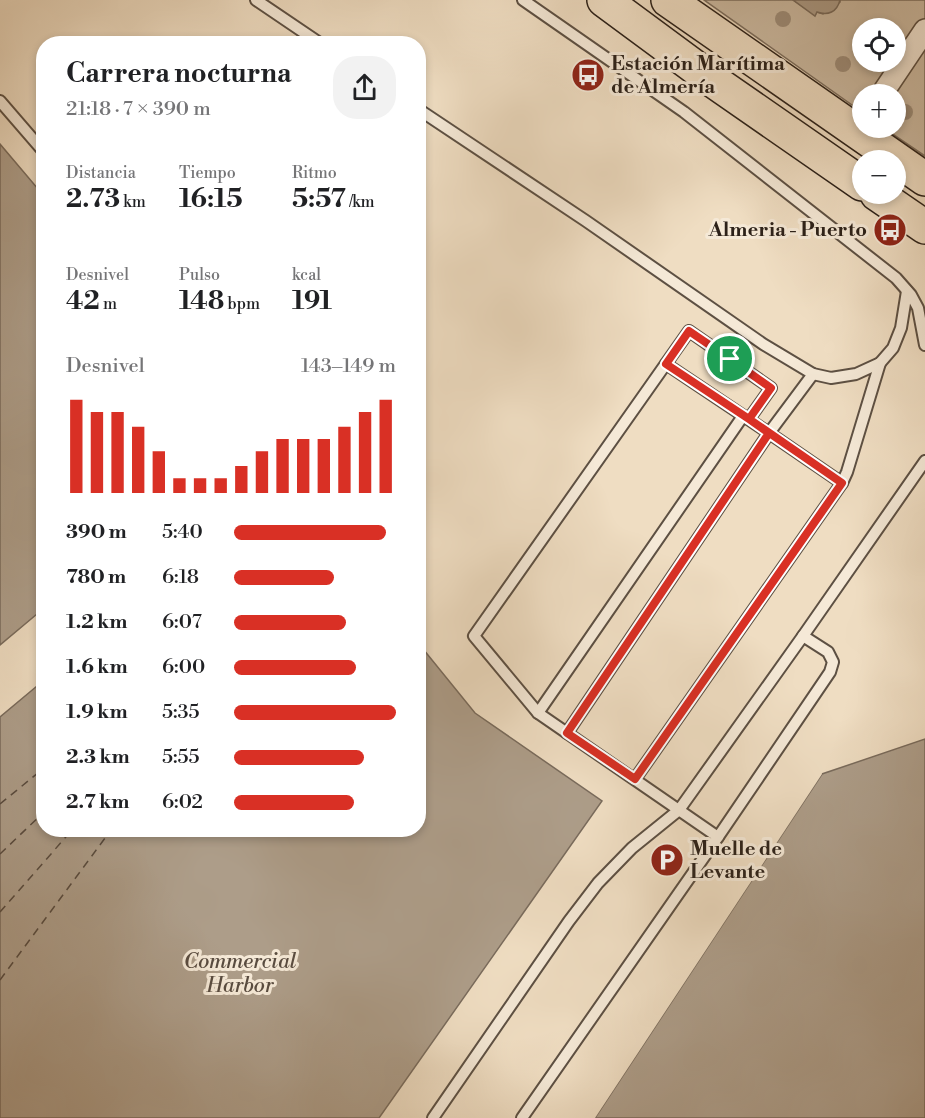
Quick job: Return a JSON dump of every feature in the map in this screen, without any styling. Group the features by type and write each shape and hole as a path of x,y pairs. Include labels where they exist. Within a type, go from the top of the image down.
{"highway":[{"path":"604,0 852,177"},
{"path":"668,0 852,125"},
{"path":"874,138 925,179"},
{"path":"892,204 925,227"}],"street":[{"path":"889,84 925,30"}],"lane":[{"path":"256,0 309,36"},
{"path":"523,0 684,112 896,278 911,295 918,308 925,345"},
{"path":"0,101 36,143"},
{"path":"426,114 586,221 763,345 813,374 831,378 856,374 880,363"},
{"path":"635,779 842,483 880,363 892,348 902,328 907,291"},
{"path":"538,713 746,418 771,388 689,331 474,636 538,713 718,837"},
{"path":"666,364 842,483"},
{"path":"567,733 769,433 813,374"},
{"path":"433,1118 562,931 598,883 632,848 679,810 925,461"},
{"path":"522,1118 830,672 832,662 828,652 803,636"}],"shaded area":[{"path":"704,0 793,0 815,15 817,12 823,14 840,0 925,0 925,156 899,138 906,138 906,84 852,84 852,105"}],"water":[{"path":"793,0 840,0 837,8 832,12 825,14 817,12 815,16"},
{"path":"0,144 36,187 36,615 0,645"},
{"name":"Commercial Harbor","path":"426,653 475,713 602,801 379,1118 0,1118 0,717 36,687 36,837 426,837"},
{"path":"925,739 925,1118 595,1118 822,774"}],"pier":[{"path":"821,771 822,774 595,1118 592,1118"}],"ferry route":[{"path":"0,804 36,775"},
{"path":"0,854 36,820"},
{"path":"0,912 66,837"},
{"path":"0,980 106,837"}],"place":[{"name":"Estación Marítima de Almería","path":"588,75"},
{"name":"Almeria - Puerto","path":"890,230"},
{"name":"Muelle de Levante","path":"667,860"}],"route":[{"path":"730,359 689,331 666,364 749,419 842,483 635,779 567,733 769,433 749,419 771,388 730,359"}]}
